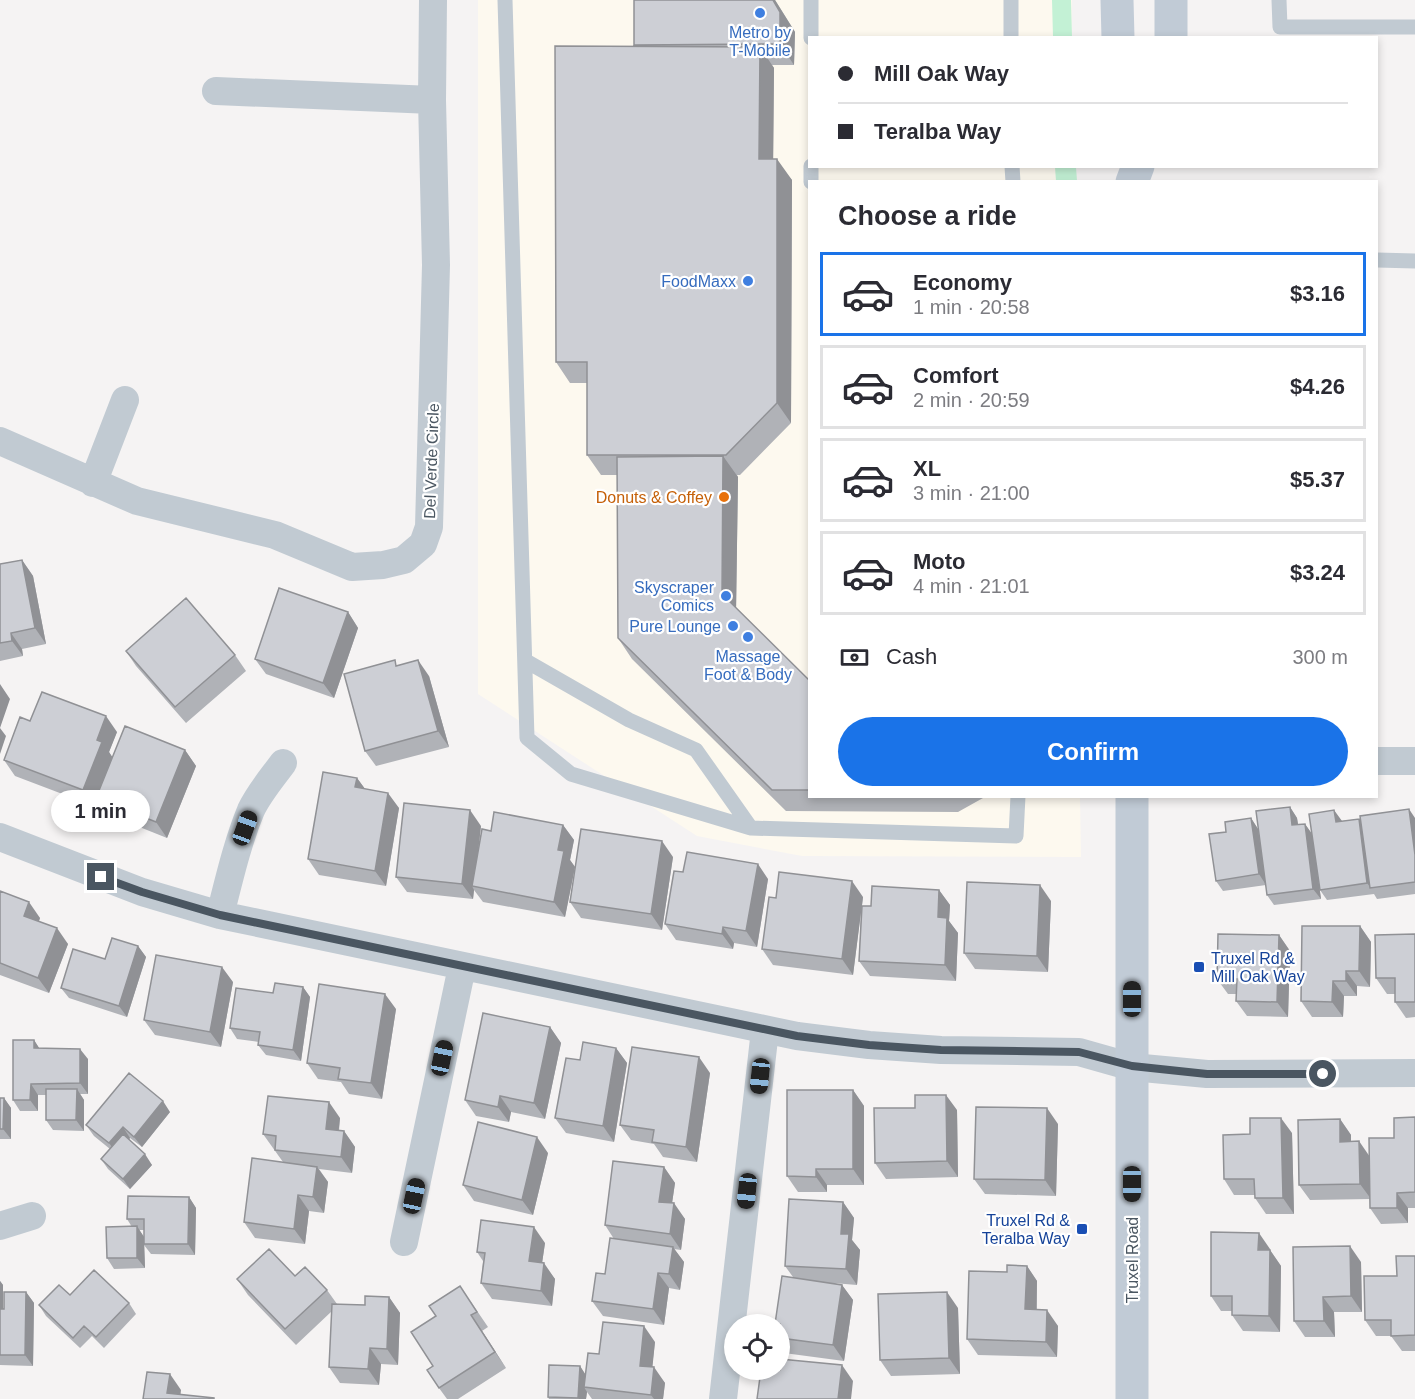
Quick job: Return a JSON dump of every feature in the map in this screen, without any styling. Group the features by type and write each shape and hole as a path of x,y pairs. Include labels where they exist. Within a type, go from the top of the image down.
{"main road":[{"path":"1117,0 1118,36"},
{"path":"1171,0 1171,36"},
{"name":"Truxel Road","path":"1132,798 1132,1399"}],"street":[{"name":"Del Verde Circle","path":"0,441 136,501 275,535 352,567 383,565 404,560 423,544 429,527 436,265 432,100 433,0"},
{"path":"216,91 432,100"},
{"path":"93,483 125,400"},
{"path":"1378,761 1415,760"},
{"path":"220,915 238,847 252,809 283,763"},
{"path":"0,837 142,892 220,915 765,1030 889,1047 1079,1052 1132,1066 1207,1074 1415,1073"},
{"path":"404,1242 462,966"},
{"path":"723,1399 765,1030"},
{"path":"0,1226 32,1216"}],"lane":[{"path":"505,0 527,738 571,774 752,828 1017,836 1018,798"},
{"path":"811,0 811,36"},
{"path":"1011,0 1011,36"},
{"path":"1279,0 1280,27 1415,27"},
{"path":"1378,260 1415,261"},
{"path":"525,661 628,720 696,750 752,828"}],"shaded area":[{"path":"478,0 1072,0 1072,36 808,36 808,168 1074,168 1074,180 808,180 808,798 1080,798 1081,857 802,856 697,836 478,694"}],"green space":[{"path":"1052,0 1071,0 1072,36 1053,36"},
{"path":"1055,168 1076,168 1077,180 1056,180"}],"building":[{"path":"634,0 773,0 780,12 780,44 634,45"},
{"path":"555,46 760,47 759,159 777,159 777,403 726,455 587,455 587,362 556,362"},
{"path":"723,456 722,594 808,679 808,790 772,790 618,638 617,457"},
{"path":"22,560 35,628 11,633 12,641 0,643 0,564"},
{"path":"279,588 348,612 323,683 255,659"},
{"path":"186,598 235,655 175,707 126,651"},
{"path":"395,660 396,666 418,660 438,731 365,751 344,674"},
{"path":"42,692 106,716 97,740 102,742 83,790 4,760 20,717 30,721"},
{"path":"125,726 185,750 156,822 96,798"},
{"path":"323,772 357,778 355,787 388,793 375,871 308,859"},
{"path":"404,803 470,810 462,884 396,877"},
{"path":"1290,807 1292,825 1305,824 1313,889 1267,895 1256,811"},
{"path":"1409,809 1415,855 1415,882 1370,888 1360,816"},
{"path":"1334,810 1336,822 1359,819 1367,883 1320,890 1309,814"},
{"path":"494,812 563,825 558,850 564,851 554,902 472,886 482,829 491,831"},
{"path":"1251,818 1259,874 1216,881 1209,834 1226,832 1225,822"},
{"path":"581,829 662,841 651,914 570,902"},
{"path":"687,852 758,864 746,931 723,927 722,934 665,924 674,871 683,872"},
{"path":"779,872 852,881 842,959 762,949 769,897 776,898"},
{"path":"967,882 1040,885 1037,956 964,953"},
{"path":"872,886 939,890 938,917 947,918 945,965 859,961 862,906 871,906"},
{"path":"0,891 29,902 24,916 57,928 38,978 0,963"},
{"path":"1302,926 1360,926 1359,971 1346,971 1346,981 1333,981 1332,1002 1301,1001"},
{"path":"1218,934 1279,935 1277,1002 1236,1001 1237,979 1217,979"},
{"path":"1415,934 1415,1002 1395,1002 1395,978 1376,978 1375,935"},
{"path":"112,938 138,946 119,1006 61,988 73,949 105,959"},
{"path":"156,955 222,967 210,1032 144,1020"},
{"path":"275,983 303,987 293,1050 258,1045 260,1032 230,1028 236,988 273,993"},
{"path":"319,984 385,994 371,1083 338,1079 340,1068 307,1063"},
{"path":"483,1013 550,1027 534,1103 500,1096 498,1107 465,1100"},
{"path":"13,1040 34,1040 34,1048 80,1049 80,1083 31,1084 30,1100 13,1100"},
{"path":"583,1042 616,1048 603,1126 555,1118 566,1058 580,1060"},
{"path":"632,1047 699,1057 686,1147 652,1142 654,1130 620,1125"},
{"path":"129,1073 163,1101 134,1137 123,1127 109,1143 86,1125"},
{"path":"46,1089 77,1089 76,1120 46,1120"},
{"path":"787,1090 853,1090 853,1169 816,1169 816,1177 787,1176"},
{"path":"915,1095 946,1095 947,1161 875,1163 874,1108 915,1108"},
{"path":"268,1096 329,1102 326,1129 344,1131 341,1157 275,1150 276,1136 263,1134"},
{"path":"0,1098 4,1098 3,1129 0,1129"},
{"path":"976,1107 1047,1108 1045,1180 974,1179"},
{"path":"1415,1117 1415,1192 1397,1193 1397,1208 1370,1208 1369,1138 1394,1138 1394,1118"},
{"path":"1250,1118 1281,1118 1283,1198 1255,1198 1254,1179 1224,1179 1223,1135 1250,1134"},
{"path":"1340,1119 1340,1142 1359,1141 1360,1184 1299,1185 1298,1120"},
{"path":"478,1122 537,1137 522,1200 463,1185"},
{"path":"123,1134 145,1154 123,1179 101,1159"},
{"path":"252,1158 317,1167 313,1197 298,1195 294,1229 244,1222"},
{"path":"613,1161 664,1167 659,1202 674,1203 670,1234 605,1225"},
{"path":"128,1196 189,1197 188,1244 144,1244 144,1219 127,1219"},
{"path":"789,1199 843,1202 841,1234 849,1234 846,1269 785,1266"},
{"path":"481,1220 534,1227 529,1261 544,1263 541,1291 481,1283 485,1253 477,1252"},
{"path":"137,1226 137,1258 107,1258 106,1227"},
{"path":"1211,1232 1259,1233 1258,1250 1270,1250 1269,1316 1232,1315 1232,1296 1211,1296"},
{"path":"610,1238 673,1247 669,1274 658,1273 653,1309 592,1301 596,1273 605,1274"},
{"path":"1350,1246 1351,1296 1323,1297 1324,1321 1294,1321 1293,1247"},
{"path":"269,1249 295,1276 305,1267 327,1290 285,1329 237,1279"},
{"path":"1396,1256 1415,1256 1415,1335 1391,1336 1391,1320 1365,1320 1364,1276 1397,1276"},
{"path":"1007,1265 1027,1266 1025,1309 1047,1310 1046,1342 967,1339 969,1271 1007,1272"},
{"path":"94,1270 129,1303 96,1337 84,1326 73,1338 39,1305 59,1285 70,1295"},
{"path":"782,1276 842,1285 833,1345 790,1339 790,1314 776,1314"},
{"path":"460,1286 477,1312 471,1315 495,1352 439,1388 427,1370 433,1366 411,1332 436,1316 429,1306"},
{"path":"4,1292 26,1292 25,1355 0,1355 0,1309 4,1309"},
{"path":"947,1292 949,1358 880,1360 878,1294"},
{"path":"365,1296 389,1297 387,1349 370,1348 368,1369 329,1367 332,1304 365,1305"},
{"path":"603,1322 644,1326 640,1366 654,1367 651,1395 584,1387 588,1353 599,1354"},
{"path":"790,1360 842,1365 838,1399 757,1399 760,1380 790,1380"},
{"path":"549,1365 580,1366 578,1398 548,1397"},
{"path":"147,1372 170,1374 167,1393 214,1399 143,1399"}],"place":[{"name":"Metro by T-Mobile","path":"760,13"},
{"name":"FoodMaxx","path":"748,281"},
{"name":"Donuts & Coffey","path":"724,497"},
{"name":"Skyscraper Comics","path":"726,596"},
{"name":"Pure Lounge","path":"733,626"},
{"name":"Massage Foot & Body","path":"748,637"},
{"name":"Truxel Rd & Mill Oak Way","path":"1199,967"},
{"name":"Truxel Rd & Teralba Way","path":"1082,1229"}],"route":[{"path":"101,877 142,892 220,915 797,1036 869,1045 941,1050 1079,1052 1132,1066 1207,1074 1323,1074"}]}
